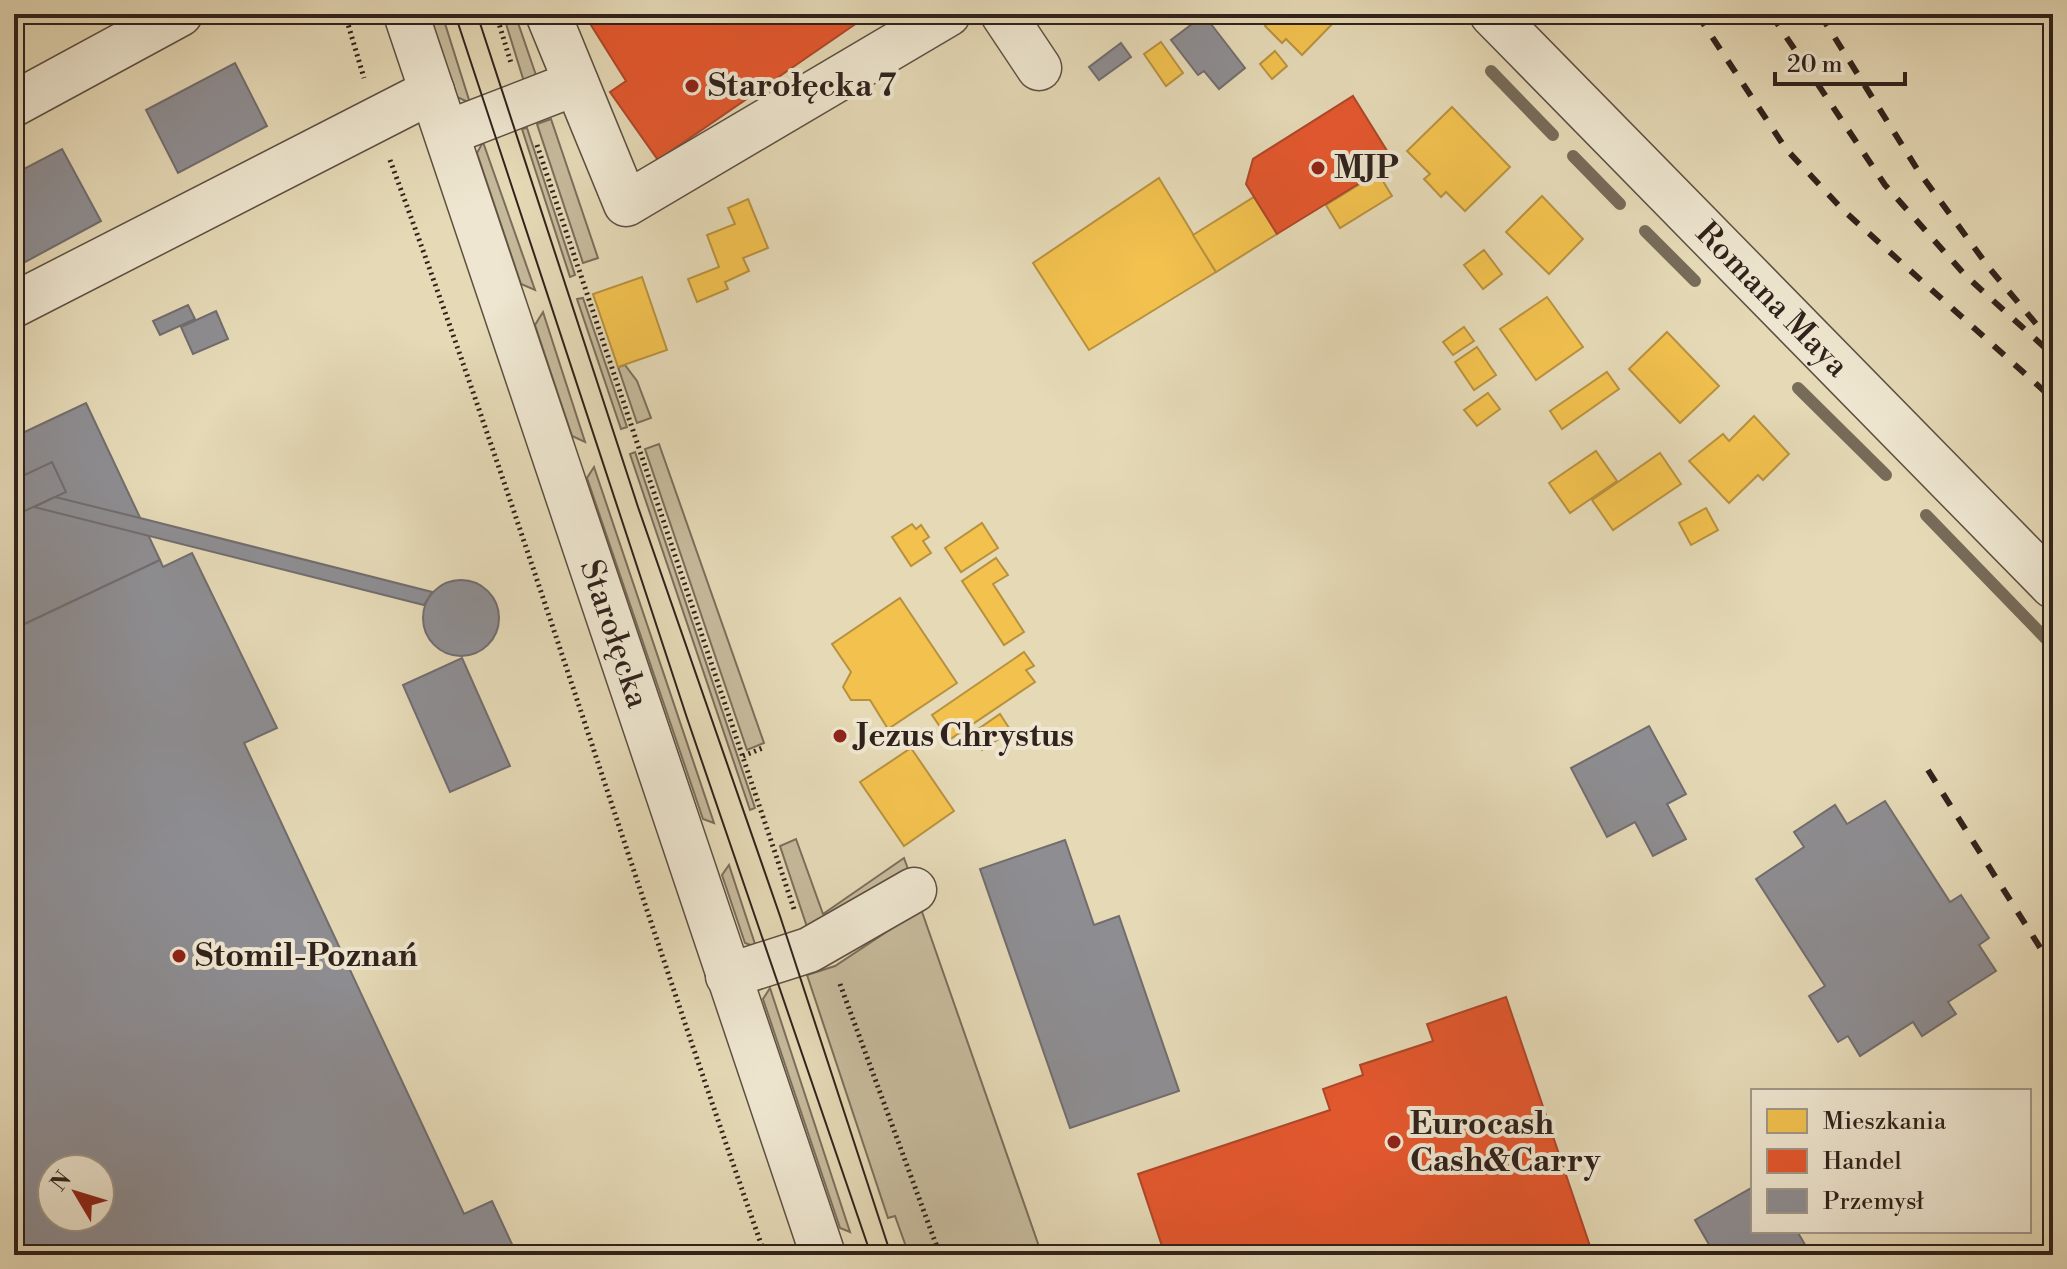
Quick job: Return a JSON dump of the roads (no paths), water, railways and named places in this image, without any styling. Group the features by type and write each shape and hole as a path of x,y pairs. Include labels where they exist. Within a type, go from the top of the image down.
{"street":[{"path":"14,104 180,14"},
{"name":"Starołęcka","path":"406,14 823,1255"},
{"path":"548,14 626,204 948,14"},
{"path":"1003,14 1039,68"},
{"name":"Romana Maya","path":"1492,14 2053,586"},
{"path":"447,133 576,83"},
{"path":"14,305 432,91"},
{"path":"728,976 809,950 914,890"}],"waterway":[{"path":"1491,71 1553,135"},
{"path":"1573,156 1620,204"},
{"path":"1645,231 1695,281"},
{"path":"1798,388 1886,475"},
{"path":"1926,515 2053,646"}],"tram line":[{"path":"455,14 687,718 871,1255"},
{"path":"477,14 638,507 780,916 891,1255"}],"railway":[{"path":"1697,14 1786,149 1843,210 2053,399"},
{"path":"1771,14 1885,185 1965,275 2053,355"},
{"path":"1820,14 1919,172 1990,269 2048,338"},
{"path":"1928,770 2053,968"}],"place":[{"name":"Starołęcka 7","path":"692,86"},
{"name":"MJP","path":"1318,168"},
{"name":"Jezus Chrystus","path":"840,736"},
{"name":"Stomil-Poznań","path":"179,956"},
{"name":"Eurocash Cash&Carry","path":"1394,1142"}]}
